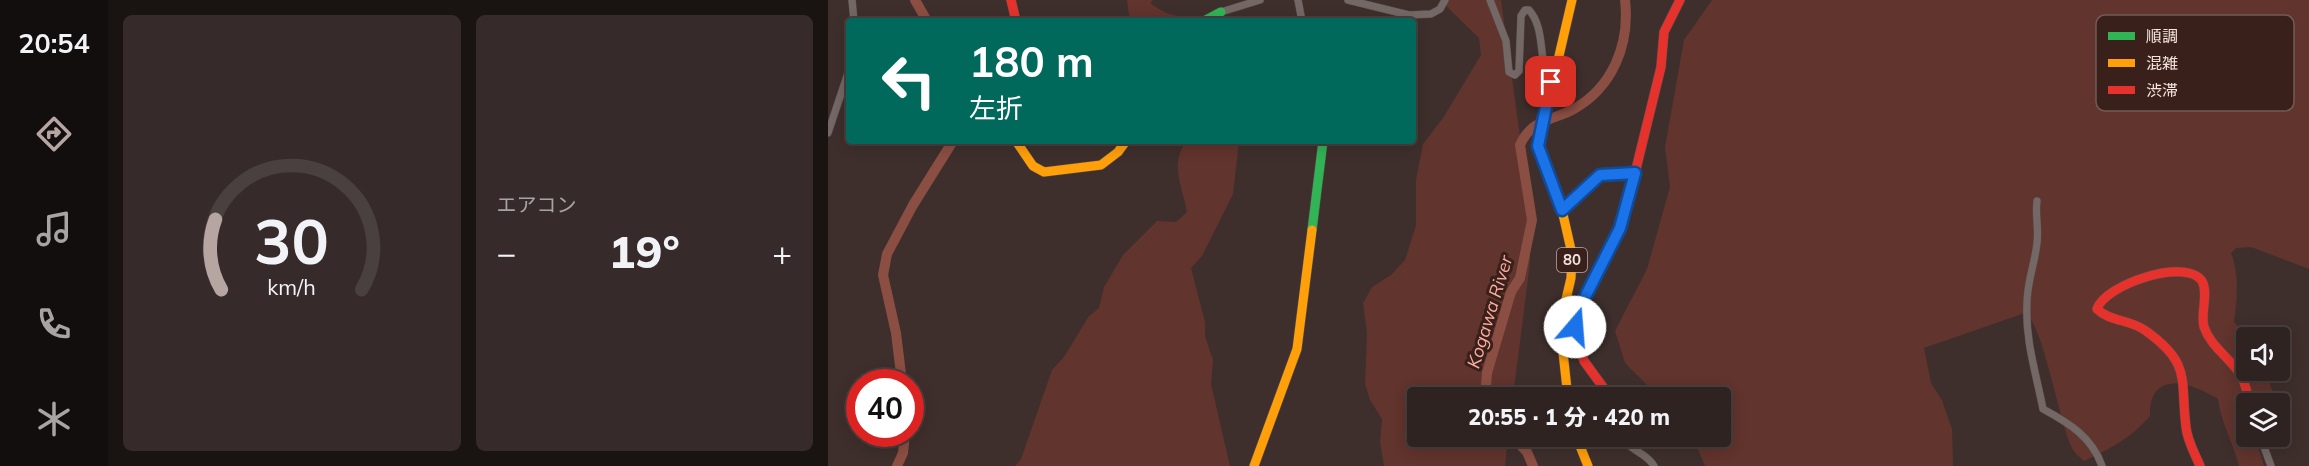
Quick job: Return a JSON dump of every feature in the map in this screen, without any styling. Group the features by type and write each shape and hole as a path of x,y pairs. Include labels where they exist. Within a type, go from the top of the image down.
{"street":[{"path":"852,0 854,18"},
{"path":"1011,0 1015,18"},
{"path":"1210,18 1221,12 1260,0"},
{"path":"1298,0 1301,18"},
{"path":"1348,0 1418,16 1431,14 1440,9 1445,0"},
{"path":"1490,0 1506,41 1508,70 1511,74 1518,73 1520,68 1521,16 1526,10 1526,0"},
{"name":"80","path":"1567,387 1560,325 1571,278 1572,254 1562,210 1539,152 1540,127 1572,0"},
{"path":"1602,387 1583,357 1575,323 1578,311 1623,221 1661,67 1664,32 1680,0"},
{"path":"1526,10 1530,11 1535,23 1544,53 1544,73 1551,82"},
{"path":"828,134 846,79"},
{"path":"1018,144 1034,166 1044,172 1101,165 1118,152 1124,144"},
{"path":"1254,466 1297,349 1323,144"},
{"path":"1562,210 1600,175 1635,173"},
{"path":"2037,201 2037,242 2026,303 2034,378 2043,409 2067,422 2091,442 2102,466"},
{"path":"2200,466 2186,429 2185,386 2176,358 2145,330 2124,320 2106,318 2097,309 2100,301 2108,293 2139,279 2175,272 2195,277 2202,283 2204,290 2201,303 2206,332 2216,350 2241,375 2247,393"},
{"path":"1580,447 1588,466"},
{"path":"1632,447 1649,457 1654,466"},
{"path":"2264,447 2271,466"}],"shaded area":[{"path":"1127,0 1152,0 1151,4 1166,13 1186,18 1132,18 1129,15"},
{"path":"1440,0 1501,0 1530,208 1530,263 1514,387 1407,387 1407,447 1507,447 1505,466 1384,466 1380,442 1382,419 1370,400 1365,384 1367,333 1363,303 1372,287 1391,275 1405,260 1416,225 1416,180 1423,144 1443,118 1481,55 1479,38"},
{"path":"1712,0 2309,0 2309,269 2251,247 2236,248 2231,253 2237,279 2234,322 2239,327 2236,327 2236,381 2269,381 2273,393 2236,393 2236,447 2258,447 2264,466 2239,466 2218,399 2196,388 2173,384 2164,385 2156,391 2150,416 2135,431 2084,461 2072,448 2038,335 2032,321 2025,313 1924,348 1931,383 1942,400 1952,429 1953,466 1705,466 1697,447 1731,447 1731,387 1649,387 1625,363 1615,331 1647,269 1670,187 1665,147 1684,40"},
{"path":"1184,144 1239,144 1233,194 1202,256 1191,268 1205,322 1205,336 1213,360 1211,384 1230,466 1015,466 1021,459 1052,370 1064,357 1089,316 1099,308 1104,287 1123,255 1157,221 1176,222 1187,212 1178,167"}],"waterway":[{"path":"915,0 925,18"},
{"name":"Kogawa River","path":"1486,387 1487,373 1511,292 1520,278 1532,220 1520,145 1524,137 1535,126 1572,110 1586,101 1608,77 1616,63 1625,33 1625,0"},
{"path":"900,369 896,333 883,275 887,254 913,205 951,144"},
{"path":"897,466 904,447"},
{"name":"Kogawa River","path":"1522,447 1533,466"}],"traffic: fast":[{"path":"1210,18 1221,12"},
{"path":"1312,230 1323,144"}],"traffic: slow":[{"path":"1567,387 1560,325 1571,278 1572,254 1562,210 1538,146 1572,0"},
{"path":"1018,144 1033,166 1044,172 1101,165 1118,152 1124,144"},
{"path":"1254,466 1297,349 1312,230"},
{"path":"1580,447 1588,466"}],"traffic: jam":[{"path":"1011,0 1015,18"},
{"path":"1603,387 1584,361 1577,339 1576,317 1625,214 1661,67 1664,32 1680,0"},
{"path":"2200,466 2187,432 2181,373 2171,353 2140,327 2108,316 2097,309 2103,300 2114,291 2129,283 2164,273 2193,274 2202,281 2204,286 2203,322 2207,334 2236,368 2247,393"}],"route":[{"path":"1551,82 1540,127 1538,146 1562,210 1600,175 1635,173 1620,228 1578,311 1575,327"}]}
